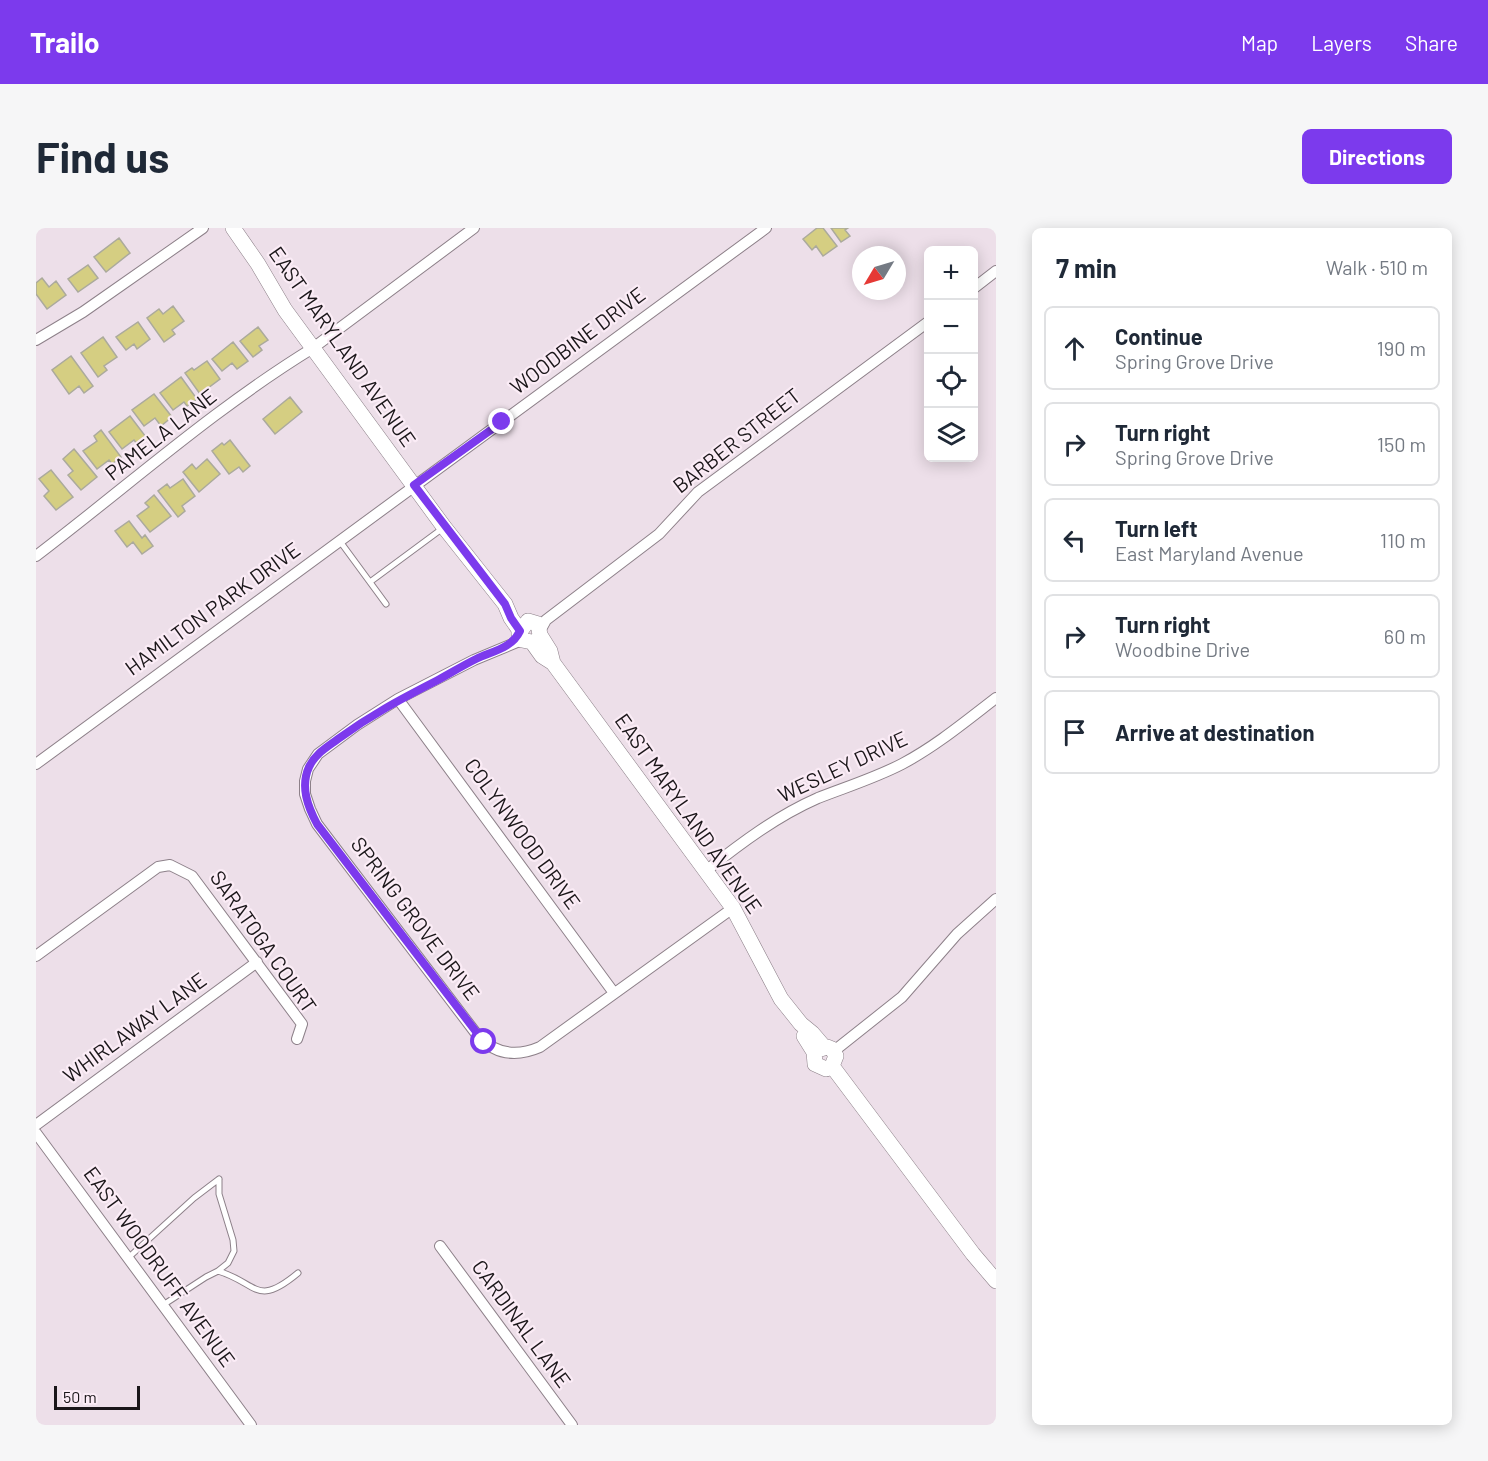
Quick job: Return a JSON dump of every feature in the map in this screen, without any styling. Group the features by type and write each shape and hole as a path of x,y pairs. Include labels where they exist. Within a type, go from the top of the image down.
{"street":[{"path":"36,340 83,312 203,228"},
{"name":"EAST MARYLAND AVENUE","path":"233,228 258,264 285,310 444,527 505,604 514,607 530,632 550,651 553,663 707,870 733,908 781,999 801,1024 812,1033 973,1254 996,1281"},
{"name":"PAMELA LANE","path":"36,556 211,419 313,348 474,228"},
{"name":"WOODBINE DRIVE","path":"414,485 766,228"},
{"path":"978,285 996,271"},
{"name":"BARBER STREET","path":"530,632 659,534 698,492 924,325"},
{"name":"HAMILTON PARK DRIVE","path":"36,764 414,485"},
{"name":"SPRING GROVE DRIVE","path":"530,632 398,699 357,725 313,759 305,781 305,794 317,824 478,1036 503,1053 529,1052 540,1047 733,908"},
{"name":"WESLEY DRIVE","path":"707,870 757,832 788,813 904,763 931,747 996,698"},
{"name":"COLYNWOOD DRIVE","path":"398,699 614,993"},
{"name":"SARATOGA COURT","path":"36,956 158,867 170,865 192,876 302,1024 297,1039"},
{"path":"826,1054 902,996 957,934 996,899"},
{"name":"WHIRLAWAY LANE","path":"36,1125 256,963"},
{"name":"EAST WOODRUFF AVENUE","path":"36,1133 251,1425"},
{"name":"CARDINAL LANE","path":"440,1246 572,1425"}],"lane":[{"path":"370,582 444,527"},
{"path":"339,540 386,604"},
{"path":"128,1258 194,1198 219,1179 219,1194 233,1240 234,1251 228,1263 218,1271 163,1305"},
{"path":"218,1271 248,1287 268,1291 282,1286 298,1273"}],"building":[{"path":"817,228 823,228 837,246 823,256 816,246 812,250 803,239"},
{"path":"831,228 848,228 845,230 850,236 841,242"},
{"path":"119,238 130,253 106,272 94,257"},
{"path":"88,265 98,278 78,292 68,279"},
{"path":"42,278 49,287 56,281 66,295 47,309 36,294 36,283"},
{"path":"173,306 184,321 172,330 175,334 164,342 147,318 159,309 163,314"},
{"path":"138,322 150,339 137,349 134,344 126,350 116,337"},
{"path":"258,327 268,340 259,346 262,350 253,357 240,341"},
{"path":"103,337 117,357 104,366 107,370 98,377 81,353"},
{"path":"233,342 248,361 237,369 232,363 222,371 212,359"},
{"path":"71,356 93,386 84,393 79,386 69,394 52,370"},
{"path":"207,361 220,379 200,394 185,373"},
{"path":"181,377 197,399 187,406 184,402 173,410 160,393"},
{"path":"154,394 172,417 161,426 155,418 144,426 132,410"},
{"path":"290,397 302,412 275,434 263,419"},
{"path":"130,416 146,437 137,444 134,440 122,449 109,432"},
{"path":"101,430 121,457 112,464 109,460 97,469 83,451 97,441 94,436"},
{"path":"230,440 250,466 243,472 239,467 229,474 212,451"},
{"path":"74,449 97,477 81,490 68,475 73,471 63,459"},
{"path":"207,459 220,474 199,492 183,472 192,464 196,469"},
{"path":"51,470 73,497 56,510 44,496 49,491 39,479"},
{"path":"183,479 195,496 182,506 185,511 178,517 158,491 167,484 170,488"},
{"path":"154,495 171,516 150,532 137,516 149,507 145,503"},
{"path":"129,521 142,538 145,535 153,546 142,554 133,542 127,547 115,531"}],"route":[{"path":"484,1042 317,824 305,794 305,781 308,769 318,754 384,707 514,642 520,631 505,604 414,485 502,422"}]}
